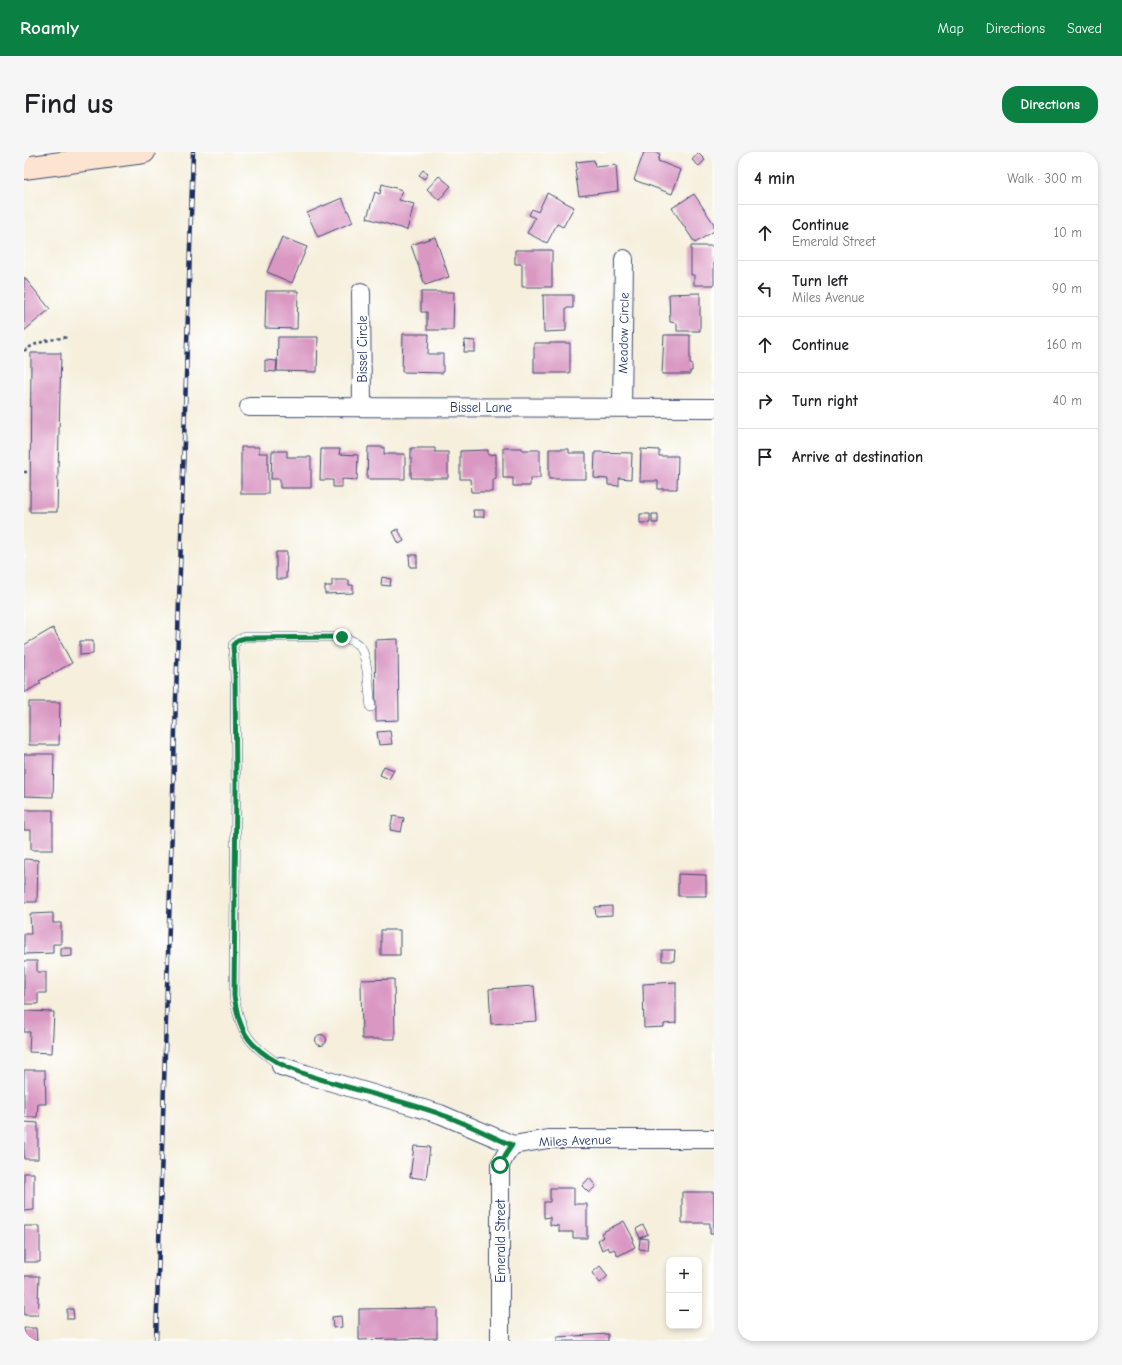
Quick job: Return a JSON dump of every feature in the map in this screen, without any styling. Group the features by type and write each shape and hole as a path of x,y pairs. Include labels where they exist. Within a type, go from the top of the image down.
{"main road":[{"path":"24,168 136,153"}],"street":[{"name":"Meadow Circle","path":"622,407 624,260"},
{"name":"Bissel Circle","path":"361,292 362,407"},
{"name":"Bissel Lane","path":"249,407 714,408"},
{"path":"281,1066 440,1114 512,1145"},
{"name":"Miles Avenue","path":"512,1145 548,1139 714,1139"},
{"name":"Emerald Street","path":"500,1341 500,1165 512,1145"}],"lane":[{"path":"281,1066 252,1043 237,1016 234,996 236,778 233,645 238,640 245,638 342,637 351,640 360,647 365,657 371,707"}],"path":[{"path":"24,351 39,343 51,339 69,336"},
{"path":"24,472 30,472"}],"building":[{"path":"644,152 655,152 660,154 658,161 681,170 672,194 634,180"},
{"path":"698,153 705,160 699,166 692,160"},
{"path":"594,160 595,167 616,165 618,191 579,196 575,170 577,169 576,162"},
{"path":"423,170 428,174 424,179 419,175"},
{"path":"439,176 451,186 439,200 427,189"},
{"path":"382,184 402,190 399,200 414,204 407,230 367,218 375,192 380,194"},
{"path":"547,193 574,207 563,227 557,224 547,243 527,233 535,218 529,215 532,209 538,212"},
{"path":"694,194 714,224 714,231 695,243 672,208"},
{"path":"342,198 353,222 318,237 307,213"},
{"path":"282,237 307,247 292,283 267,272"},
{"path":"435,237 449,277 425,285 411,245"},
{"path":"691,246 714,246 714,285 694,285 694,275 691,275"},
{"path":"515,250 552,250 552,287 522,287 522,264 515,264"},
{"path":"24,277 50,309 24,331"},
{"path":"266,291 298,291 297,329 265,328"},
{"path":"421,292 454,292 453,330 427,330 427,312 421,312"},
{"path":"700,293 700,331 677,331 677,323 670,322 669,294"},
{"path":"543,295 573,295 573,308 566,308 566,331 544,332"},
{"path":"403,334 429,334 428,354 443,354 443,373 402,372"},
{"path":"664,335 690,335 690,364 692,365 692,371 690,371 690,374 662,374"},
{"path":"278,337 318,337 317,372 277,371"},
{"path":"465,340 475,341 475,352 464,352"},
{"path":"534,343 570,343 570,373 534,373"},
{"path":"31,353 61,353 57,512 30,512"},
{"path":"265,360 277,361 276,372 265,371"},
{"path":"241,447 259,447 259,453 268,453 268,494 241,494"},
{"path":"368,447 384,447 384,454 405,454 405,479 367,479"},
{"path":"411,448 435,448 435,452 448,452 448,478 411,478"},
{"path":"503,448 540,450 540,478 530,478 530,486 513,486 513,478 503,478"},
{"path":"321,449 340,449 339,454 358,455 357,480 342,479 342,487 333,487 333,480 320,480"},
{"path":"549,449 569,449 569,453 586,453 586,479 549,479"},
{"path":"641,449 659,450 659,456 678,456 677,489 658,489 658,481 640,481"},
{"path":"488,450 488,455 496,454 496,479 493,480 493,492 471,492 470,479 460,479 460,451"},
{"path":"272,451 287,451 287,457 311,457 311,488 280,488 280,479 271,479"},
{"path":"595,452 632,453 631,479 619,478 619,486 608,485 608,479 594,478"},
{"path":"473,510 484,510 484,517 474,517"},
{"path":"640,514 650,514 650,523 640,523"},
{"path":"652,514 658,514 658,523 652,523"},
{"path":"398,529 404,541 399,544 393,532"},
{"path":"276,552 287,552 286,579 276,579"},
{"path":"409,555 417,555 417,567 410,567"},
{"path":"382,577 391,579 390,586 381,585"},
{"path":"332,580 349,580 349,585 353,585 353,593 325,594 325,586 332,586"},
{"path":"53,628 72,663 39,681 41,683 24,693 24,645"},
{"path":"398,639 399,720 376,721 375,640"},
{"path":"80,641 93,641 93,654 80,655"},
{"path":"29,702 60,702 59,745 29,745"},
{"path":"390,731 392,744 379,745 377,732"},
{"path":"24,754 54,754 53,797 24,796"},
{"path":"384,766 394,770 389,779 380,775"},
{"path":"24,810 53,810 53,850 31,850 31,830 24,830"},
{"path":"393,816 404,818 401,832 390,830"},
{"path":"24,859 38,860 37,902 24,902"},
{"path":"678,874 706,875 706,896 678,896"},
{"path":"612,906 612,915 596,916 595,907"},
{"path":"53,913 53,923 61,923 61,944 53,944 53,953 24,954 24,934 31,934 30,914"},
{"path":"381,930 400,930 400,955 381,955"},
{"path":"61,948 72,948 72,956 61,957"},
{"path":"662,950 675,950 674,961 662,961"},
{"path":"24,961 37,961 37,972 46,972 46,993 38,993 38,1004 24,1004"},
{"path":"394,979 395,1039 362,1039 361,980"},
{"path":"676,982 676,1023 664,1024 664,1027 644,1028 643,984"},
{"path":"534,986 537,1021 491,1024 489,989"},
{"path":"24,1011 54,1012 52,1053 29,1052 30,1032 24,1032"},
{"path":"321,1034 325,1036 327,1040 325,1044 321,1046 317,1044 315,1040 317,1036"},
{"path":"24,1070 45,1070 46,1104 38,1104 37,1117 24,1117"},
{"path":"24,1122 38,1123 38,1159 24,1159"},
{"path":"414,1146 430,1147 426,1179 410,1177"},
{"path":"24,1173 34,1173 34,1210 24,1211"},
{"path":"589,1178 596,1186 589,1193 582,1186"},
{"path":"550,1188 574,1188 574,1204 587,1204 587,1238 573,1238 573,1232 559,1232 559,1226 550,1225 550,1217 544,1218 544,1202 550,1202"},
{"path":"682,1192 714,1192 714,1234 710,1234 710,1223 682,1223"},
{"path":"624,1221 634,1240 632,1241 635,1247 618,1256 614,1249 610,1251 608,1247 602,1250 598,1240 603,1237 601,1233"},
{"path":"643,1225 648,1234 640,1238 636,1229"},
{"path":"24,1226 40,1226 40,1262 24,1262"},
{"path":"640,1238 648,1239 647,1250 639,1249"},
{"path":"600,1266 608,1276 600,1283 592,1273"},
{"path":"24,1276 39,1276 38,1315 24,1315"},
{"path":"437,1308 437,1338 359,1340 359,1309"},
{"path":"67,1309 73,1309 74,1319 67,1319"},
{"path":"341,1316 342,1327 333,1328 332,1317"},
{"path":"24,1328 36,1328 37,1341 24,1341"},
{"path":"608,1334 608,1341 557,1341 557,1337"}],"railway":[{"path":"156,1341 193,152"}],"route":[{"path":"342,637 245,638 238,640 233,645 235,676 236,785 234,996 237,1016 252,1043 281,1066 440,1114 512,1145 500,1165"}]}
